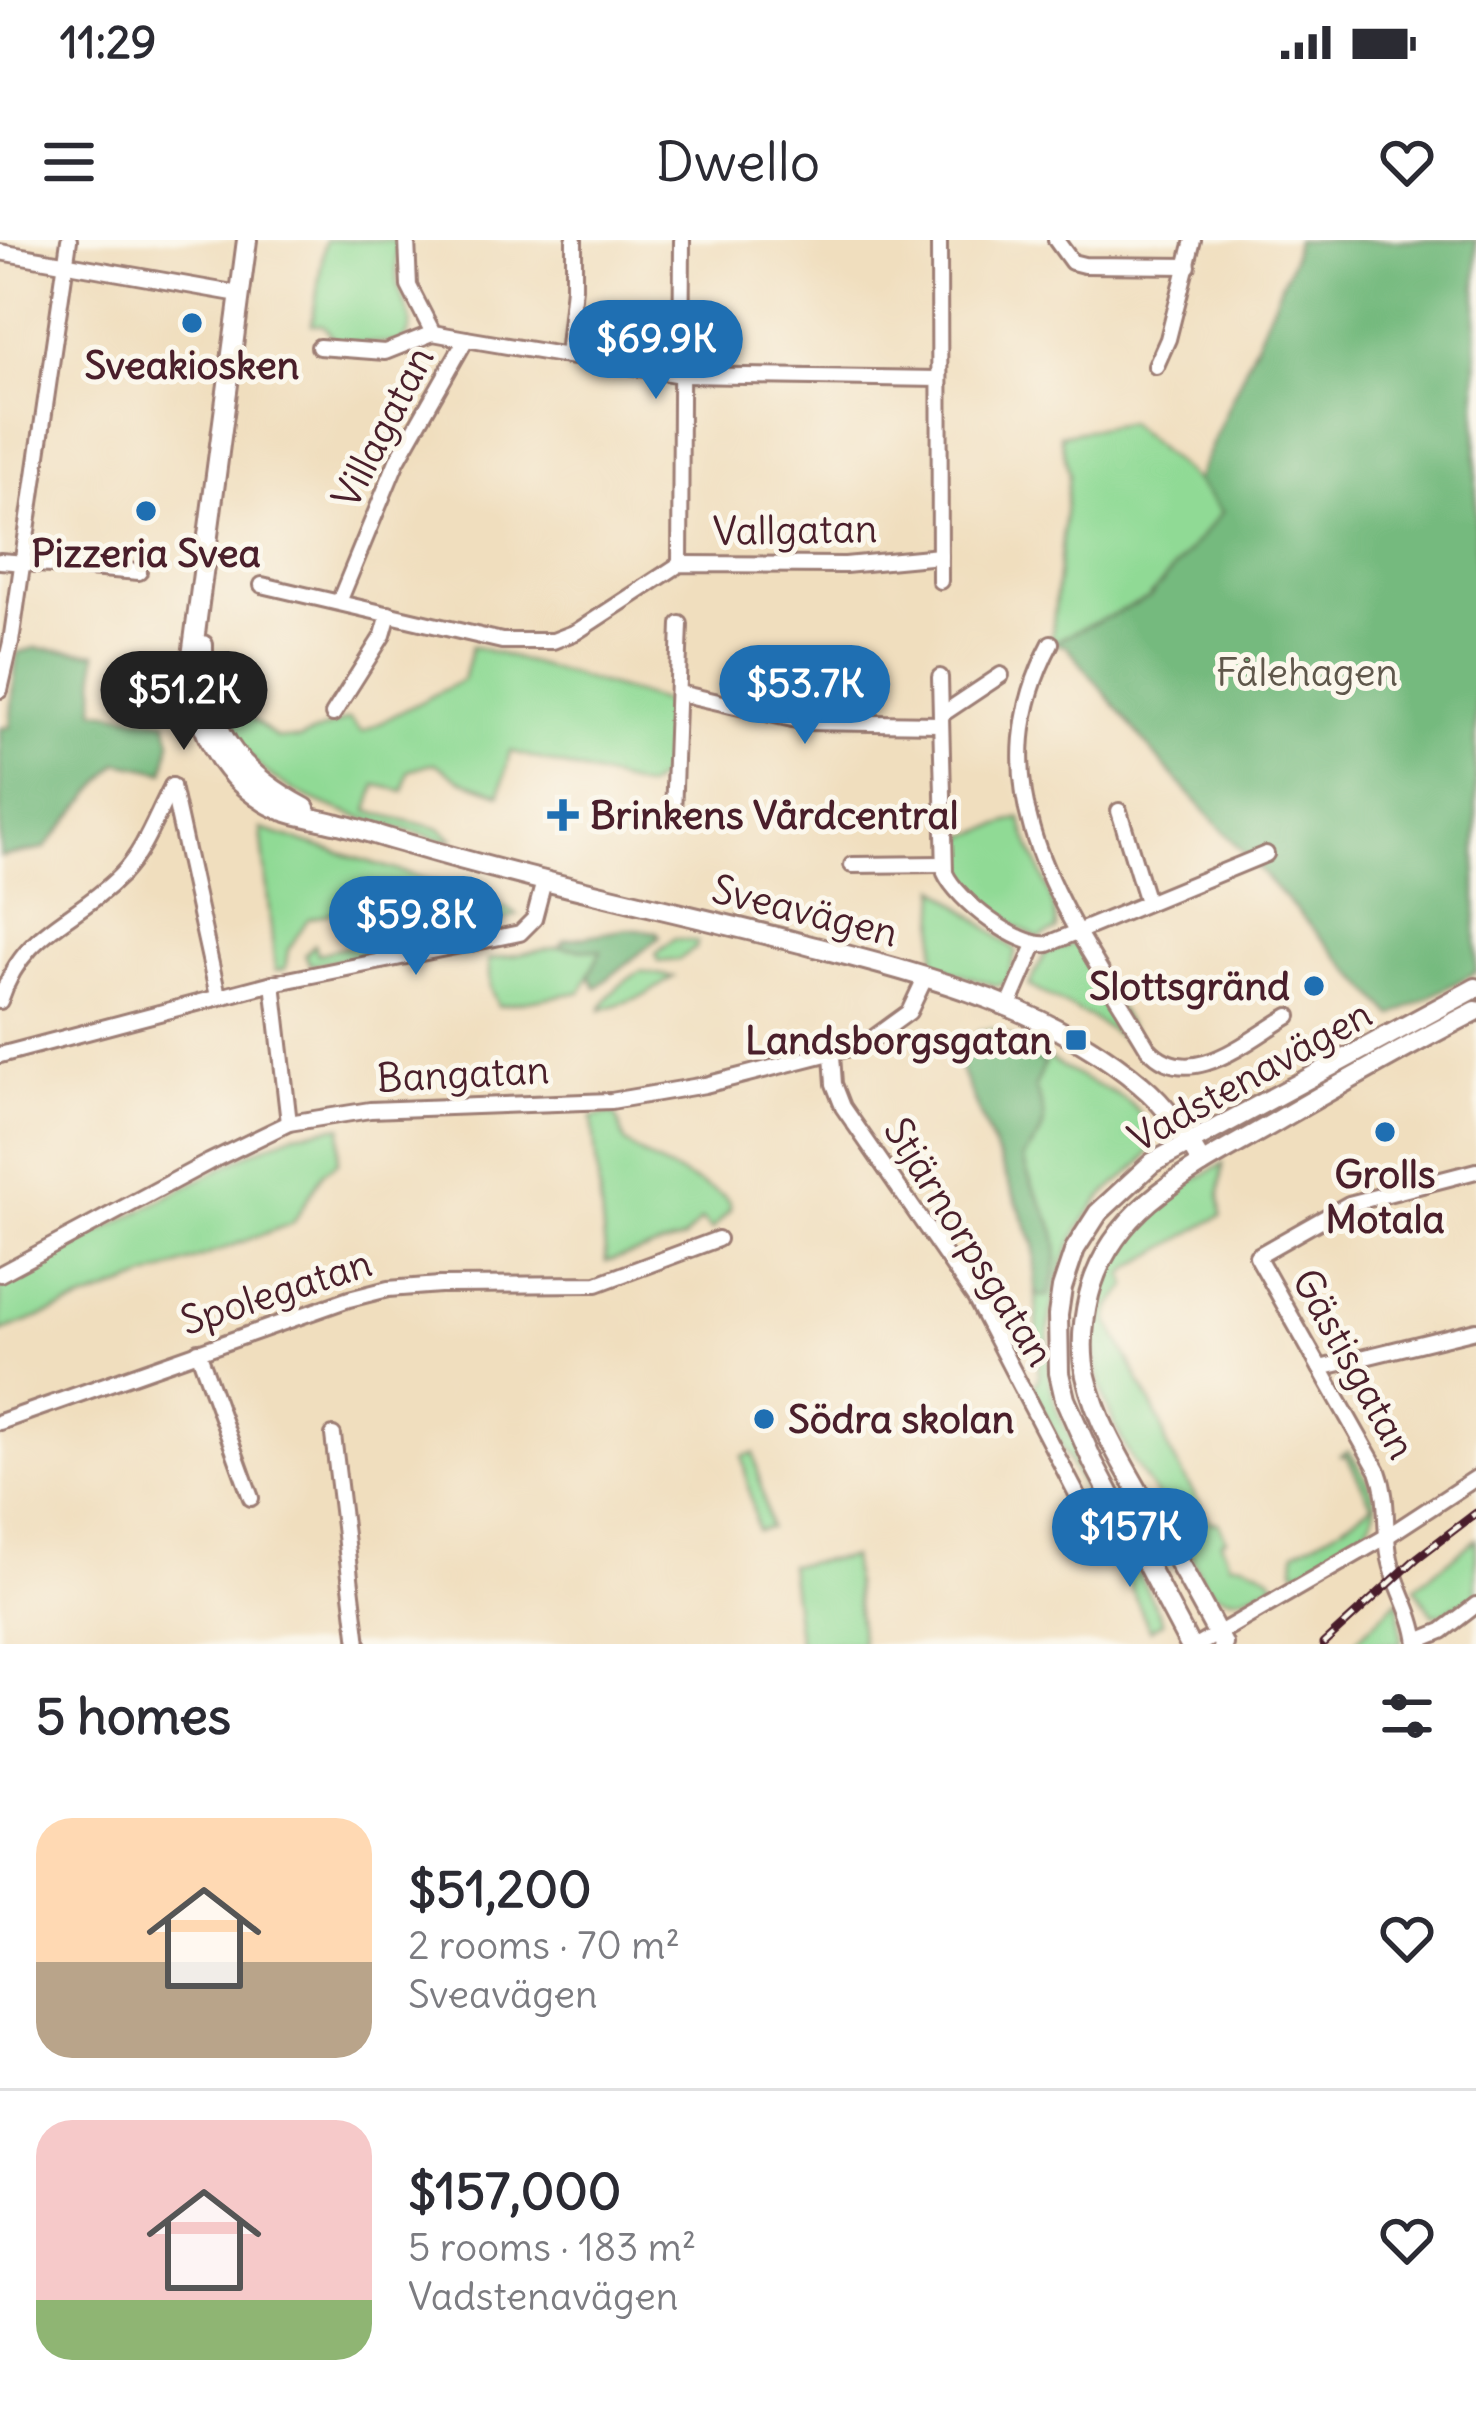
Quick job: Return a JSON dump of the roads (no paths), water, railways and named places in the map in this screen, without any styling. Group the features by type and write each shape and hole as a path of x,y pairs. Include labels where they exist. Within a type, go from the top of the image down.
{"main road":[{"name":"Sveavägen","path":"247,240 202,578 206,692 222,736 255,778 336,823 544,881 926,976 1008,1008 1062,1032 1117,1066 1167,1110 1202,1164"},
{"name":"Vadstenavägen","path":"1189,1644 1072,1423 1059,1373 1062,1288 1086,1229 1119,1189 1152,1163 1476,988"},
{"name":"Vadstenavägen","path":"1213,1641 1091,1396 1082,1352 1087,1305 1104,1253 1137,1210 1202,1164 1476,1011"}],"street":[{"path":"0,690 11,642 68,240"},
{"name":"Villagatan","path":"339,602 397,461 466,339 433,333 409,286 406,240"},
{"path":"567,356 574,240"},
{"path":"680,564 682,240"},
{"path":"939,240 940,580"},
{"path":"1056,240 1072,262 1084,265 1188,266"},
{"path":"1156,366 1168,339 1193,240"},
{"path":"0,252 239,294"},
{"path":"319,347 385,352 410,346 433,333"},
{"path":"466,339 681,375 939,379"},
{"name":"Vallgatan","path":"389,614 502,641 553,641 576,632 680,564 844,565 940,556"},
{"path":"0,561 140,572"},
{"path":"262,585 389,614 383,635 332,714"},
{"path":"673,815 680,623"},
{"path":"1051,643 1023,709 1019,772 1024,809 1078,930 1148,1048 1161,1060 1178,1066 1205,1065 1289,1016"},
{"path":"679,693 805,722 940,719 1000,675"},
{"path":"940,677 943,864 949,882 960,896 1035,945 1048,944 1265,854"},
{"path":"0,1001 14,964 27,948 126,870 172,786 218,996"},
{"path":"1119,811 1148,902"},
{"path":"852,865 943,864"},
{"path":"0,1055 273,983 520,933 534,919 544,881"},
{"path":"1008,1008 1035,945"},
{"name":"Bangatan","path":"0,1274 290,1124 370,1110 643,1097 832,1055 865,1044 909,1012 926,976"},
{"path":"273,983 290,1124"},
{"name":"Stjärnorpsgatan","path":"832,1055 834,1084 844,1108 975,1298 1094,1527"},
{"name":"Gästisgatan","path":"1417,1643 1391,1563 1388,1500 1378,1471 1257,1256 1349,1204 1476,1171"},
{"name":"Spolegatan","path":"0,1422 388,1289 482,1283 597,1284 718,1239"},
{"path":"1321,1368 1476,1330"},
{"path":"199,1351 251,1498"},
{"path":"334,1435 358,1644"},
{"path":"1213,1641 1476,1478"},
{"path":"1417,1643 1476,1605"}],"railway":[{"path":"1323,1644 1417,1558 1476,1513"}],"place":[{"name":"Sveakiosken","path":"192,323"},
{"name":"Pizzeria Svea","path":"146,511"},
{"name":"Brinkens Vårdcentral","path":"563,815"},
{"name":"Slottsgränd","path":"1314,986"},
{"name":"Landsborgsgatan","path":"1076,1040"},
{"name":"Grolls Motala","path":"1385,1132"},
{"name":"Södra skolan","path":"764,1419"}],"park label":[{"name":"Fålehagen","path":"1307,672"}]}
